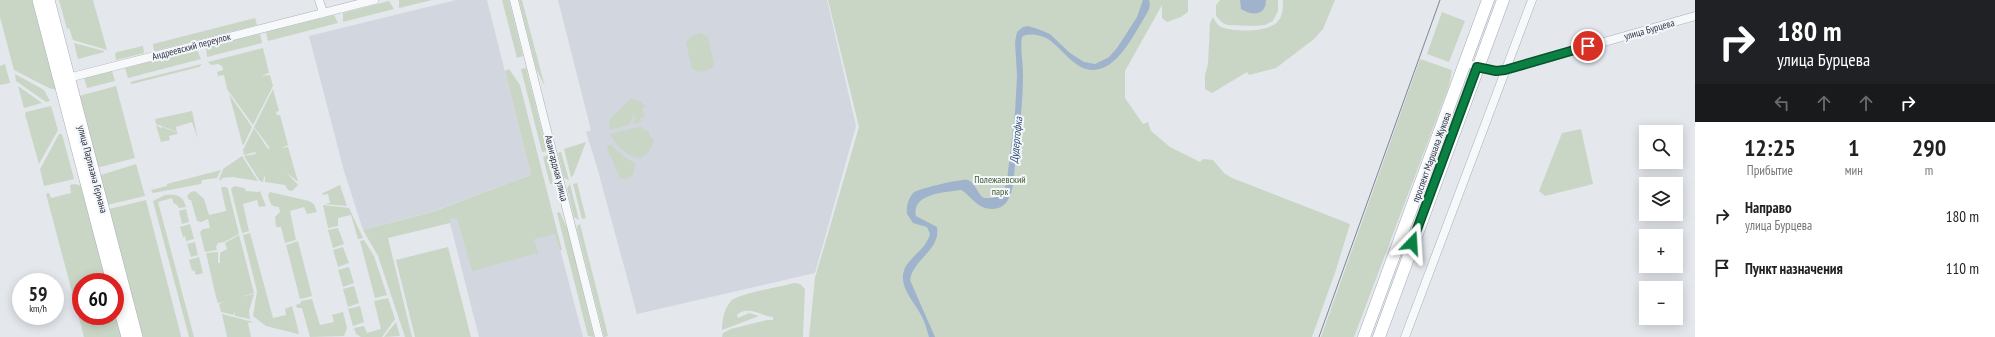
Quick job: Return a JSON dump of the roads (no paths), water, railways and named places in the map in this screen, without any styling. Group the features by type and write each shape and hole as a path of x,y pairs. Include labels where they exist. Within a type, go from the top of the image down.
{"main road":[{"name":"улица Партизана Германа","path":"38,0 64,79 137,337"},
{"name":"улица Партизана Германа","path":"49,0 64,79 110,273"},
{"name":"проспект Маршала Жукова","path":"1364,337 1488,0"},
{"name":"проспект Маршала Жукова","path":"1379,337 1477,67 1503,0"},
{"path":"124,325 127,337"}],"street":[{"path":"319,0 323,12 374,0"},
{"name":"Авангардная улица","path":"514,0 599,337"},
{"path":"1405,337 1532,0"},
{"name":"Андреевский переулок","path":"64,79 323,12"},
{"name":"улица Бурцева","path":"1465,63 1496,71 1505,70 1695,16"}],"water":[{"name":"Дудергофка","path":"1143,0 1149,0 1149,8 1129,43 1113,62 1097,70 1089,70 1081,67 1048,39 1031,34 1024,35 1022,37 1022,104 1014,181 1009,199 996,209 985,208 981,207 961,190 938,193 924,199 919,203 916,209 916,216 937,227 935,242 916,266 910,280 935,337 929,337 924,321 908,294 903,280 903,273 906,266 926,243 930,234 927,227 913,223 907,214 908,203 911,195 916,191 923,189 949,182 964,180 971,181 984,198 993,198 1004,191 1007,180 1015,112 1017,76 1015,42 1017,32 1023,27 1028,26 1038,29 1050,34 1070,53 1084,62 1095,64 1109,57 1117,48 1137,17"},
{"path":"1240,0 1266,0 1264,9 1261,12 1250,13 1241,9"}],"tram line":[{"path":"1319,337 1440,0"}],"park label":[{"name":"Полежаевский парк","path":"1000,184"}]}
